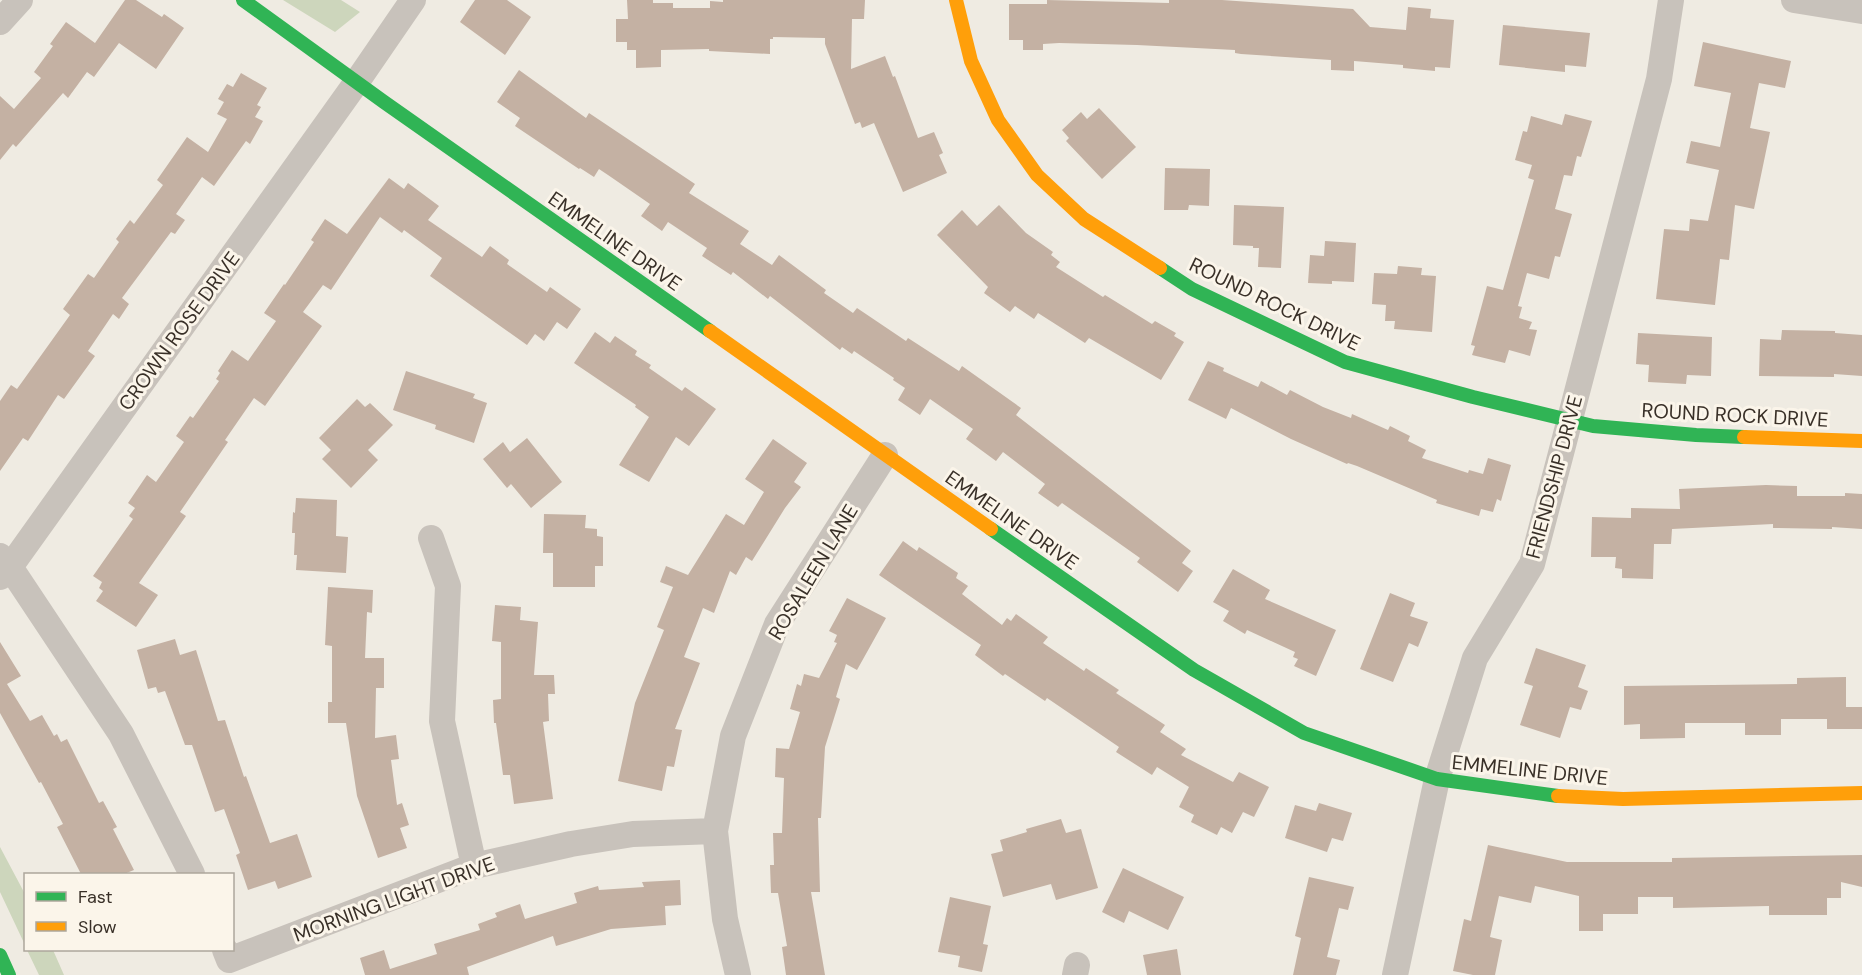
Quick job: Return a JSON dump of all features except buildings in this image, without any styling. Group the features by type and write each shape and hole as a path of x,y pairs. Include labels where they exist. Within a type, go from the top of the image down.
{"street":[{"path":"0,22 20,0"},
{"name":"EMMELINE DRIVE","path":"243,0 356,83 1194,670 1304,733 1437,779 1542,795 1623,800 1829,792 1862,793"},
{"name":"CROWN ROSE DRIVE","path":"3,567 356,83 413,0"},
{"name":"ROUND ROCK DRIVE","path":"956,0 971,61 998,120 1037,175 1084,219 1192,289 1345,362 1473,397 1593,426 1696,435 1862,441"},
{"name":"FRIENDSHIP DRIVE","path":"1395,975 1437,779 1475,658 1532,564 1659,79 1671,0"},
{"path":"1794,0 1862,11"},
{"name":"ROSALEEN LANE","path":"738,975 725,919 715,831 733,736 777,624 885,455"},
{"path":"430,538 448,586 442,721 474,866"},
{"path":"3,567 121,734 191,873"},
{"name":"MORNING LIGHT DRIVE","path":"225,951 229,960 474,866 571,844 633,834 715,831"},
{"path":"0,955 9,975"}],"green space":[{"path":"283,0 341,0 360,12 335,32"},
{"path":"0,847 24,892 24,943 0,892"},
{"path":"27,951 53,951 64,975 39,975"}],"traffic: fast":[{"path":"243,0 710,331"},
{"path":"1160,268 1192,289 1345,362 1473,397 1593,426 1744,437"},
{"path":"991,529 1194,670 1304,733 1437,779 1558,796"},
{"path":"0,955 9,975"}],"traffic: slow":[{"path":"956,0 971,61 998,120 1037,175 1084,219 1160,268"},
{"path":"710,331 991,529"},
{"path":"1744,437 1862,441"},
{"path":"1558,796 1623,799 1862,793"}]}
